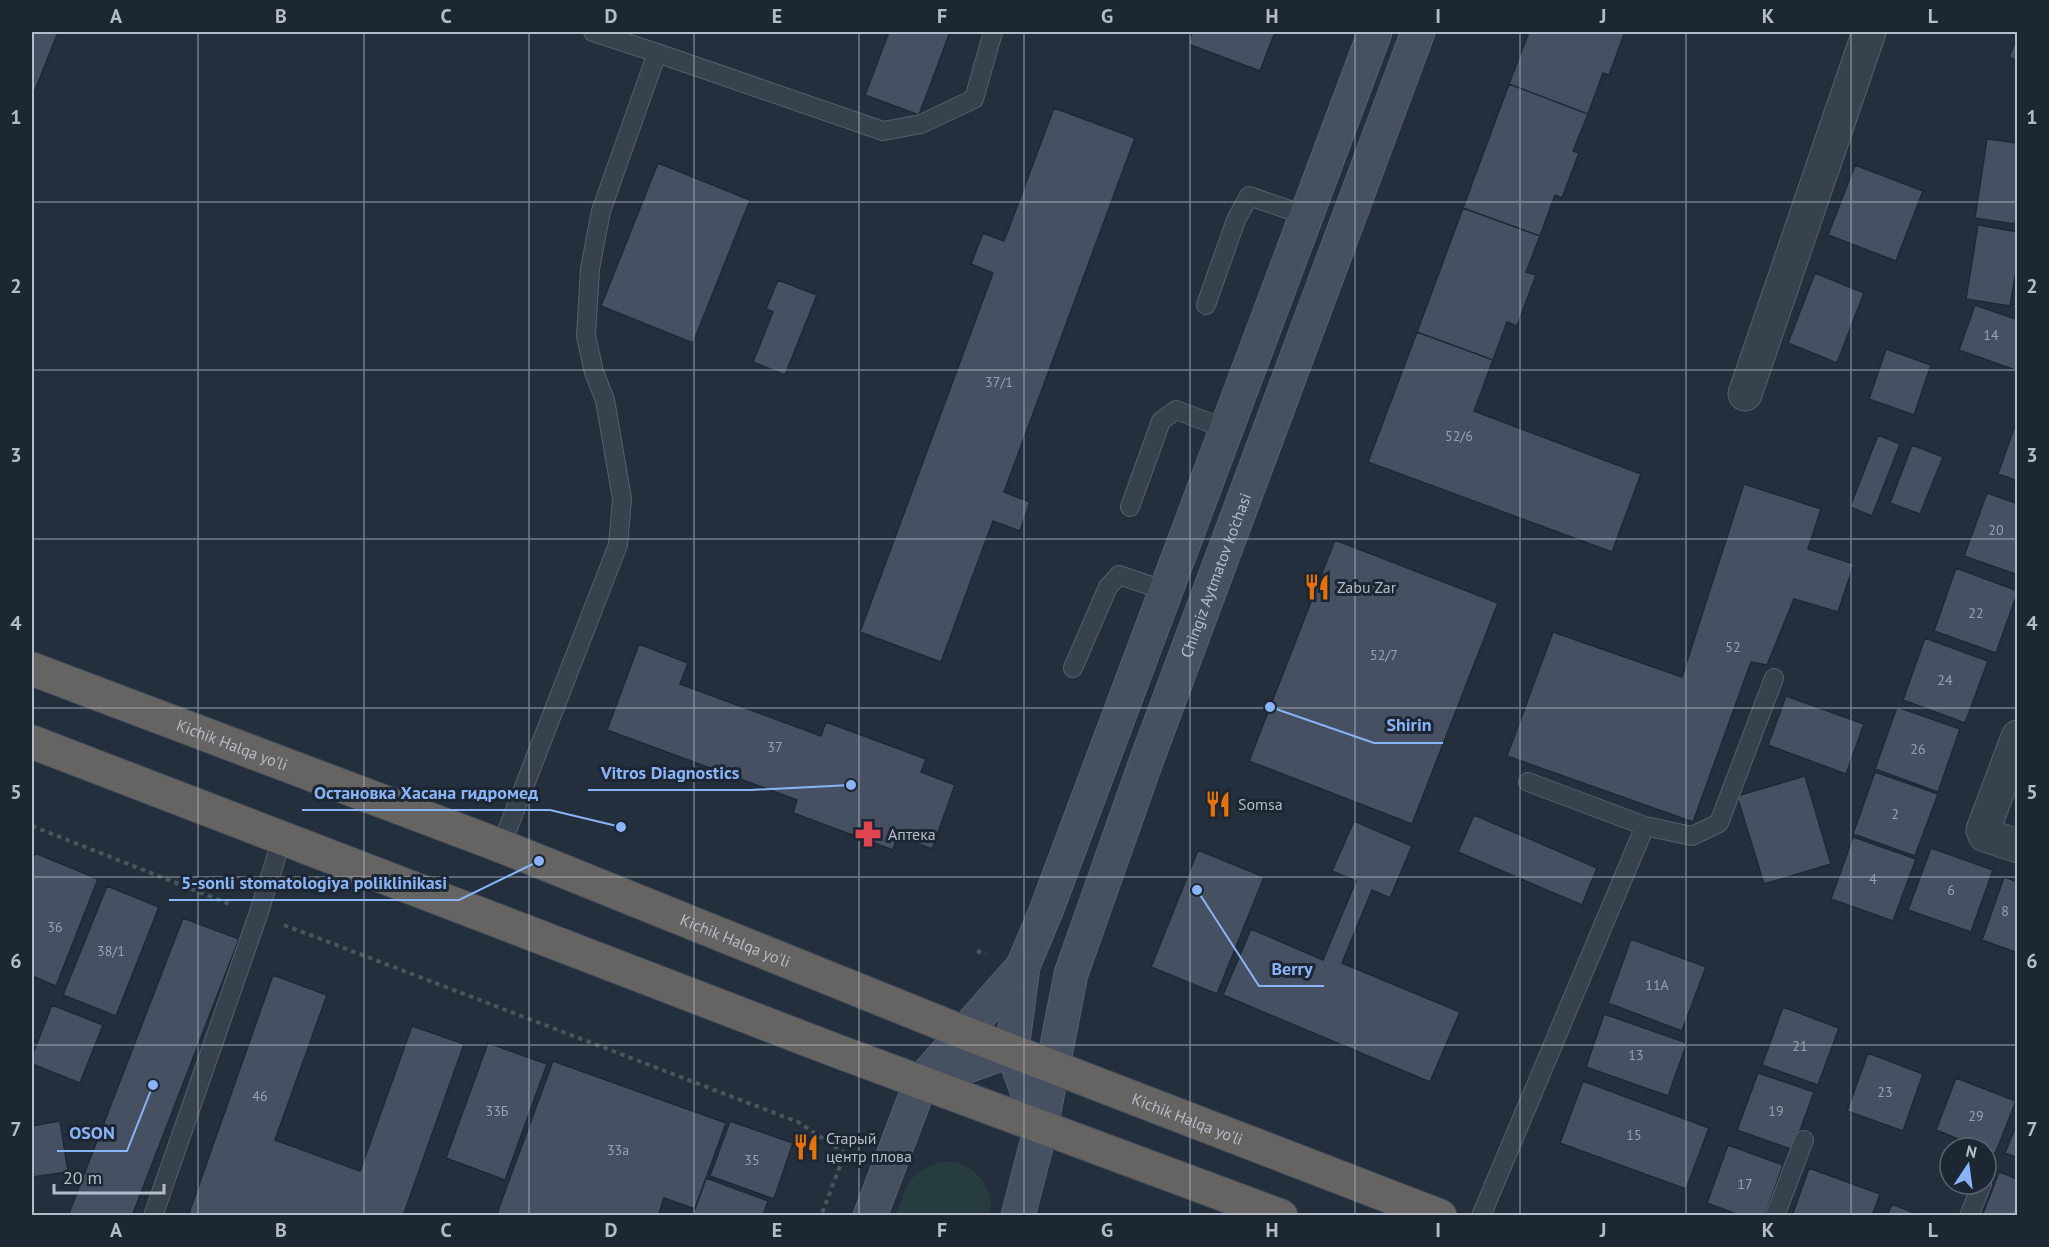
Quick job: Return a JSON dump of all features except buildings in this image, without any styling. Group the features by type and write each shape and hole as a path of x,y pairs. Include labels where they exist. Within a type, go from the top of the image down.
{"highway":[{"name":"Kichik Halqa yo'li","path":"32,669 501,846 965,1033 1440,1215"},
{"path":"32,742 921,1082 1281,1215"}],"main road":[{"path":"1041,1127 1012,1050 1023,966 1051,900 1376,32"},
{"name":"Chingiz Aytmatov ko'chasi","path":"1018,1215 1041,1127 1071,974 1131,804 1418,32"},
{"path":"870,1215 921,1082 1023,966"},
{"path":"921,1082 1012,1050"}],"street":[{"path":"1746,394 1869,32"},
{"path":"2018,737 1983,830 1985,835 2018,846"}],"lane":[{"path":"593,32 883,131 921,124 974,99 993,32"},
{"path":"501,846 618,546 622,499 605,400 594,372 586,336 590,269 602,211 657,53"},
{"path":"1206,305 1236,220 1249,196 1306,216"},
{"path":"1130,507 1161,421 1176,410 1226,429"},
{"path":"1073,668 1108,588 1119,575 1166,591"},
{"path":"1528,782 1645,826 1692,836 1719,823 1774,678"},
{"path":"1481,1215 1645,826"},
{"path":"153,1215 258,915 282,839"},
{"path":"1775,1215 1804,1140"},
{"path":"1969,1215 1977,1196"}],"path":[{"path":"32,826 798,1122 845,1153 821,1215"}],"green space":[{"path":"939,1162 966,1166 979,1177 988,1191 991,1207 989,1215 896,1215 906,1188 914,1177"}],"place":[{"name":"Zabu Zar","path":"1317,587"},
{"name":"Shirin","path":"1270,707"},
{"name":"Vitros Diagnostics","path":"851,785"},
{"name":"Somsa","path":"1218,804"},
{"name":"Остановка Хасана гидромед","path":"621,827"},
{"name":"Аптека","path":"868,834"},
{"name":"5-sonli stomatologiya poliklinikasi","path":"539,861"},
{"name":"Berry","path":"1197,890"},
{"name":"OSON","path":"153,1085"},
{"name":"Старый центр плова","path":"806,1147"}]}
